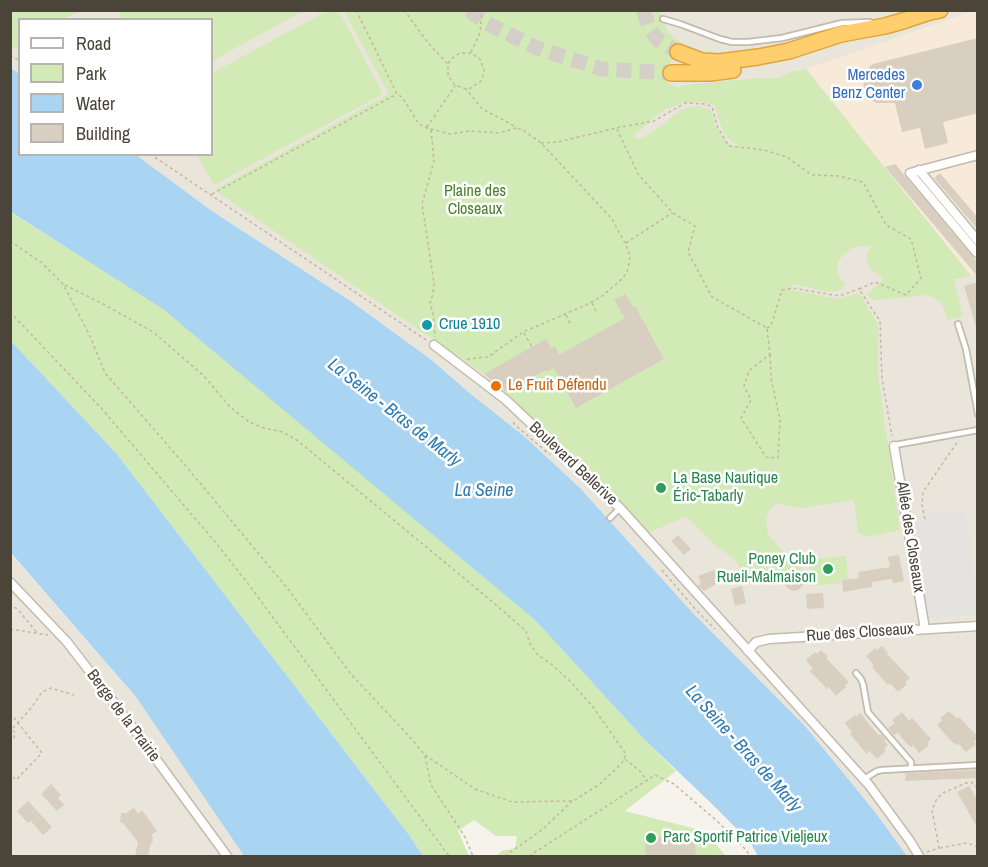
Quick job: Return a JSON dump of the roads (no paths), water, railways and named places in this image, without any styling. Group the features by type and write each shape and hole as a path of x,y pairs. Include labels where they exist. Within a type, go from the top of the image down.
{"highway":[{"path":"671,73 725,71 776,62 825,50 885,26 923,14"},
{"path":"678,52 702,61 737,60 789,51 841,34 885,26"}],"street":[{"path":"977,253 910,173 978,155"},
{"path":"919,171 978,241"},
{"name":"Boulevard Bellerive","path":"434,345 513,406 620,508 864,779 919,856"},
{"name":"Allée des Closeaux","path":"894,446 911,522 925,629"},
{"name":"Berge de la Prairie","path":"10,582 62,637 131,725 227,856"},
{"name":"Rue des Closeaux","path":"748,651 756,642 769,639 978,626"}],"lane":[{"path":"663,20 720,39 748,42 782,38 842,23 923,14"},
{"path":"958,324 966,349 978,414"},
{"path":"894,446 978,430"},
{"path":"610,518 620,508"},
{"path":"856,673 863,684 868,712 911,762 911,768"},
{"path":"864,779 882,770 978,765"}],"water":[{"name":"La Seine","path":"10,67 18,73 18,156 137,156 212,211 352,302 429,358 525,437 580,488 691,611 805,726 875,812 907,856 758,856 750,842 646,741 536,621 163,309 11,212"},
{"path":"11,341 116,453 423,856 244,856 136,697 11,553"}],"tunnel":[{"path":"469,10 486,23 537,48 602,69 671,73"},
{"path":"643,10 650,29 658,40 678,52"}],"place":[{"name":"Mercedes Benz Center","path":"917,85"},
{"name":"Crue 1910","path":"427,325"},
{"name":"Le Fruit Défendu","path":"496,386"},
{"name":"La Base Nautique Éric-Tabarly","path":"661,488"},
{"name":"Poney Club Rueil-Malmaison","path":"828,569"},
{"name":"Parc Sportif Patrice Vieljeux","path":"651,838"}],"park label":[{"name":"Plaine des Closeaux","path":"475,201"}],"water label":[{"name":"La Seine - Bras de Marly","path":"394,413"},
{"name":"La Seine - Bras de Marly","path":"743,749"}]}
